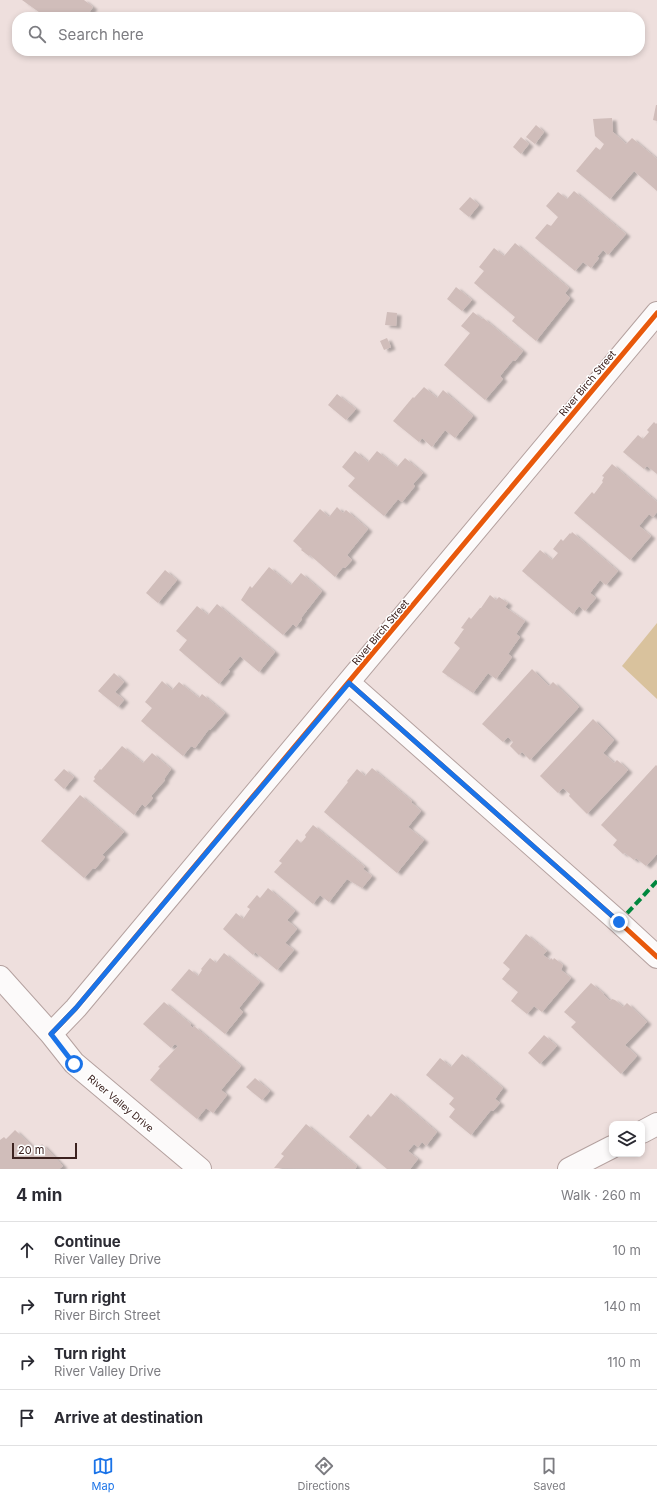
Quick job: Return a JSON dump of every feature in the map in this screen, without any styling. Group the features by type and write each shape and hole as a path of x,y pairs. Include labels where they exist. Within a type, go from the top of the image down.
{"street":[{"name":"River Birch Street","path":"51,1034 76,1008 657,313"},
{"path":"349,683 657,957"},
{"name":"River Valley Drive","path":"0,976 51,1034 74,1064 200,1169"},
{"path":"645,1130 657,1124"},
{"path":"569,1169 609,1149"}],"shaded area":[{"path":"657,623 657,699 622,666"}],"building":[{"path":"22,0 84,0 93,7 90,12 39,12"},
{"path":"657,105 657,121 653,120"},
{"path":"612,118 613,132 626,144 632,138 657,159 657,191 634,171 610,199 576,171 596,147 600,150 604,144 595,136 593,119"},
{"path":"536,125 544,132 535,144 526,137"},
{"path":"521,137 529,144 521,154 513,147"},
{"path":"574,191 626,234 608,255 603,250 591,268 583,262 575,271 535,238 547,224 551,226 558,217 546,206 558,192 567,199"},
{"path":"470,197 479,205 469,217 459,209"},
{"path":"515,243 569,288 565,293 570,298 536,341 512,321 515,317 474,283 484,271 479,267 494,248 504,256"},
{"path":"456,287 472,300 462,311 447,299"},
{"path":"387,312 397,313 396,326 385,325"},
{"path":"473,312 482,319 483,318 523,351 515,361 513,360 500,376 503,379 485,400 444,365 470,333 461,326"},
{"path":"387,338 391,347 384,350 380,341"},
{"path":"424,387 437,398 443,390 473,416 455,438 445,430 432,447 422,438 419,442 393,421 413,397 414,398"},
{"path":"337,394 356,409 346,420 328,405"},
{"path":"654,422 656,424 657,423 657,474 647,466 644,469 623,452 638,435 643,439 649,432 647,430"},
{"path":"355,451 368,462 377,451 397,467 405,458 423,473 413,484 415,486 402,502 398,499 384,516 348,486 355,478 342,467"},
{"path":"612,464 657,502 657,512 653,517 649,514 639,526 651,536 630,560 574,513 592,492 594,494 603,482 604,477 602,476"},
{"path":"337,507 343,513 346,510 368,529 347,555 352,560 345,568 343,567 335,577 310,555 309,556 301,550 302,549 293,541 320,509 329,517"},
{"path":"572,532 618,571 606,585 600,580 590,593 596,598 585,611 579,606 573,614 522,571 540,550 552,560 558,553 553,549 561,539 563,541"},
{"path":"269,567 291,585 301,573 322,591 301,618 302,619 296,627 293,624 283,635 241,600 250,586 252,588"},
{"path":"165,570 177,580 158,603 146,593"},
{"path":"490,595 496,600 499,597 508,603 505,607 525,621 516,634 520,637 508,654 512,657 496,679 488,673 473,693 442,672 460,648 454,643 464,629 461,628 469,617 471,619 481,608"},
{"path":"217,604 275,652 259,672 240,656 219,684 179,650 187,640 176,631 197,606 208,615"},
{"path":"532,669 549,686 553,682 579,707 530,760 522,752 519,755 510,746 513,742 508,737 503,742 482,724"},
{"path":"114,673 124,682 115,692 124,700 118,707 98,691"},
{"path":"162,681 172,690 179,682 199,698 202,694 225,713 210,730 209,729 195,748 191,746 183,756 141,721 152,708 145,702"},
{"path":"593,719 614,740 603,753 614,763 617,760 628,770 587,814 563,788 558,793 540,776"},
{"path":"122,746 143,763 152,753 171,769 164,779 165,780 151,796 153,798 145,807 142,804 134,815 93,781 100,769 101,770"},
{"path":"656,765 657,854 646,866 636,858 634,860 625,853 623,854 613,845 617,840 601,825"},
{"path":"372,768 412,801 411,802 421,811 408,827 424,840 397,873 324,812 357,769 365,776"},
{"path":"64,769 74,777 64,789 54,780"},
{"path":"80,795 124,832 102,855 105,857 95,869 93,868 84,878 41,841"},
{"path":"313,825 365,867 363,869 372,876 362,888 347,879 329,902 320,895 313,904 274,872 282,863 279,861 297,839 301,843"},
{"path":"268,888 295,911 287,920 297,929 285,943 294,950 277,970 255,952 253,955 223,929 236,913 243,919 250,909 247,907 257,895 260,898"},
{"path":"526,934 547,951 543,955 550,960 551,958 553,960 554,958 563,965 561,970 571,978 542,1012 534,1006 527,1014 511,1001 518,992 502,979 510,969 503,963"},
{"path":"224,953 260,982 239,1008 243,1012 225,1034 171,990 189,969 198,976 202,970 201,969 210,958 216,963"},
{"path":"591,983 610,1001 612,999 615,1000 623,1007 627,1003 647,1022 625,1045 637,1056 621,1074 571,1027 576,1022 564,1012"},
{"path":"164,1002 191,1024 190,1025 193,1028 194,1026 241,1066 221,1090 227,1095 213,1113 206,1108 197,1119 150,1080 160,1068 158,1067 178,1046 175,1044 171,1048 143,1024"},
{"path":"544,1035 557,1046 540,1064 528,1053"},
{"path":"462,1054 503,1088 495,1099 500,1103 493,1111 491,1110 471,1135 449,1117 455,1109 449,1104 454,1098 426,1075 440,1058 451,1067"},
{"path":"255,1078 270,1091 262,1100 246,1087"},
{"path":"391,1093 437,1132 426,1146 422,1142 418,1147 414,1144 408,1151 418,1159 410,1169 387,1169 349,1137 368,1114 371,1117"},
{"path":"306,1124 357,1166 355,1169 274,1168 284,1156 281,1154"},
{"path":"15,1130 36,1150 42,1144 63,1166 59,1169 0,1169 0,1140 4,1137 6,1139"}],"marked path":[{"path":"619,922 657,881"}],"cycle path":[{"path":"51,1034 76,1008 657,313"},
{"path":"349,683 657,957"}],"route":[{"path":"74,1064 51,1034 65,1021 349,683 619,922"}]}
